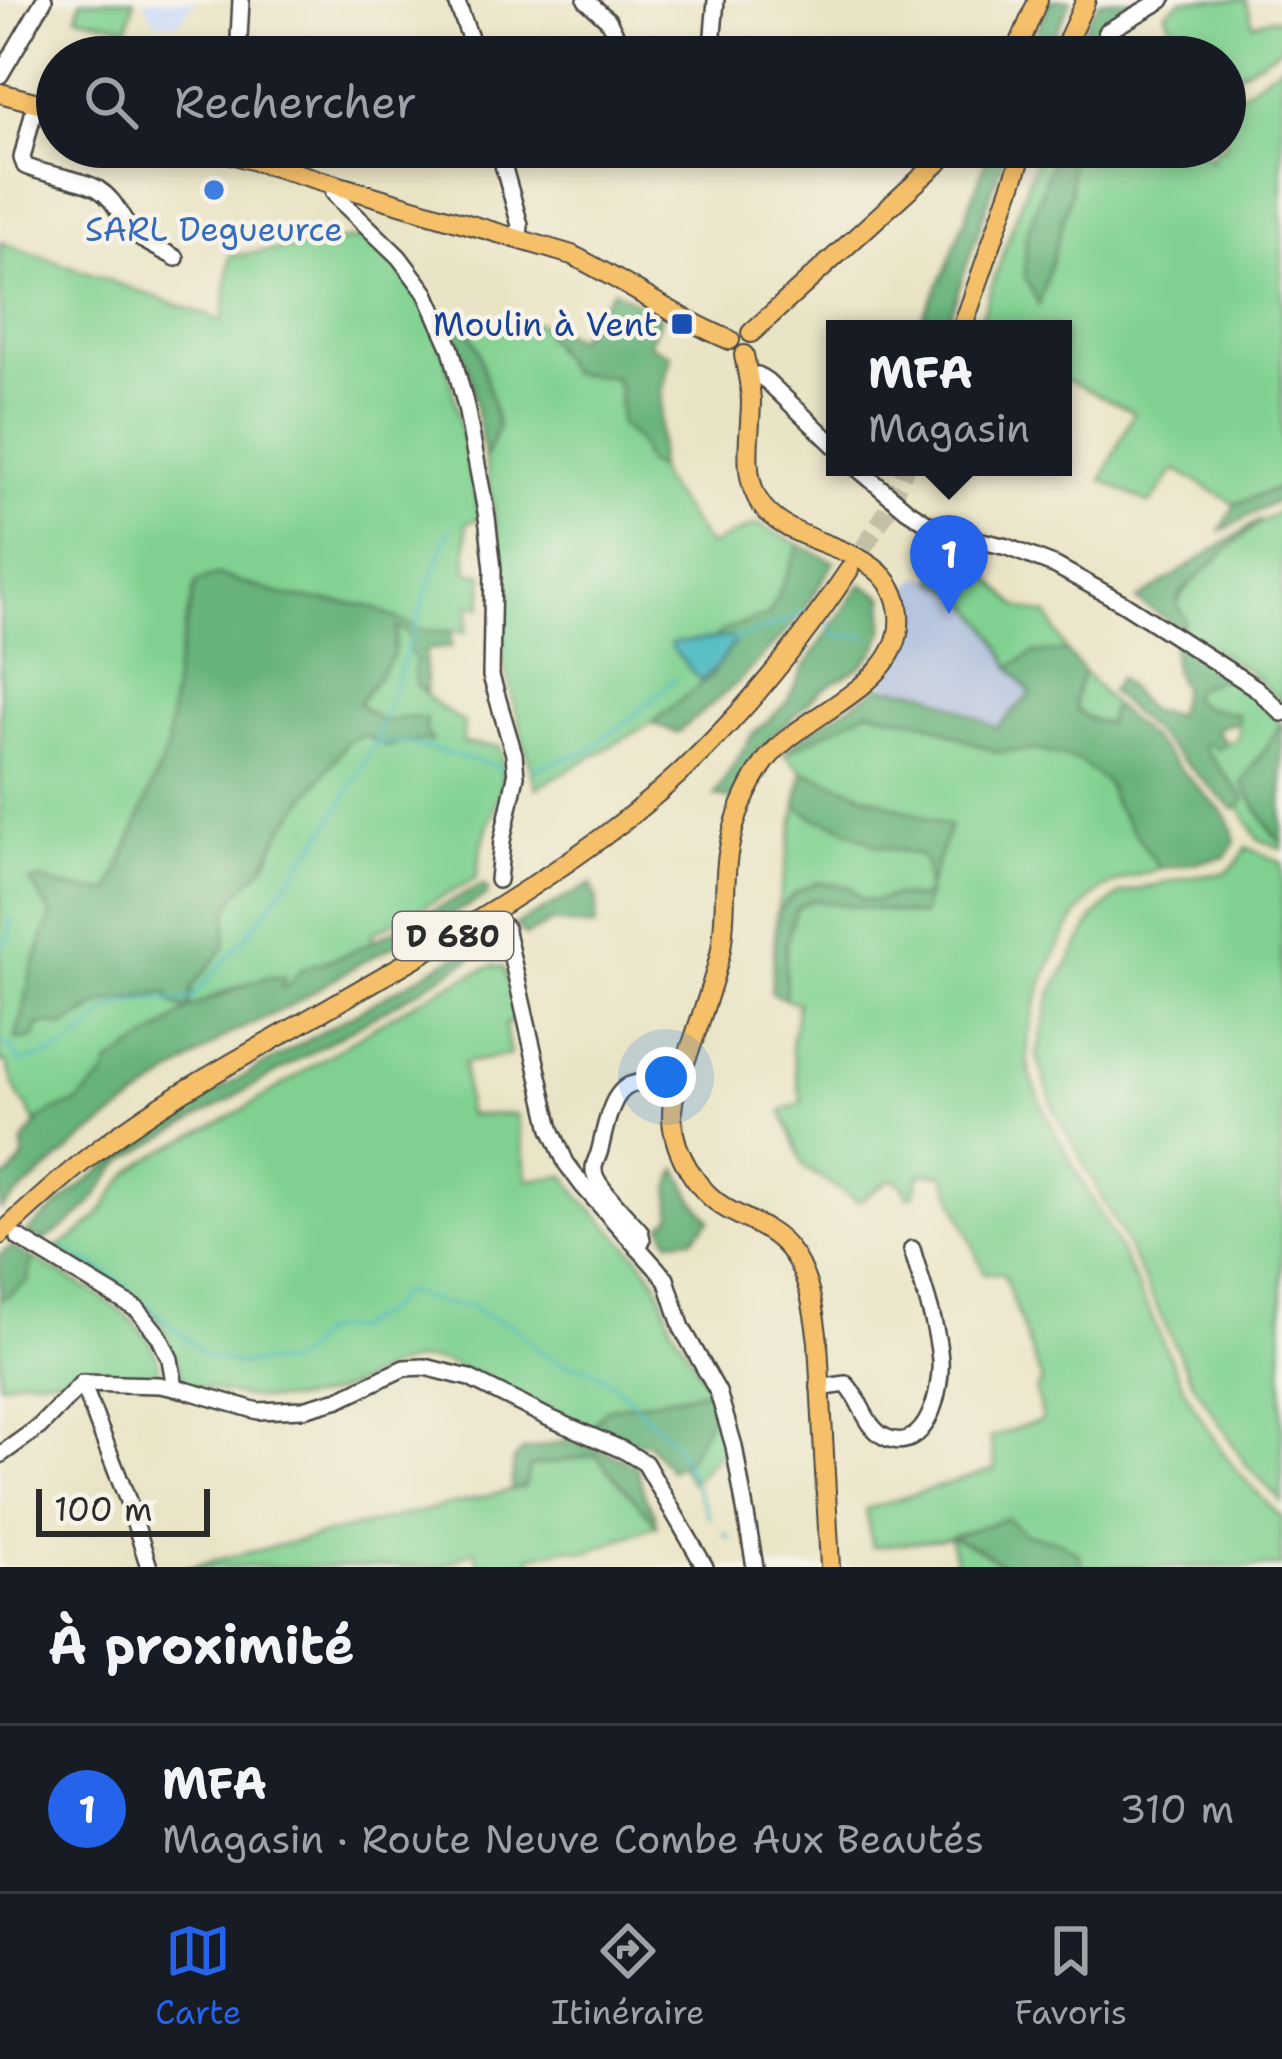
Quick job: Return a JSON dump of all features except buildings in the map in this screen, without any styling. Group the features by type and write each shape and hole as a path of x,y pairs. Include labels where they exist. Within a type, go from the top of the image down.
{"main road":[{"path":"1023,36 1038,0"},
{"path":"1070,36 1086,0"},
{"path":"0,93 36,102"},
{"path":"278,168 572,255 738,347"},
{"path":"830,1567 814,1316 803,1274 778,1236 721,1206 703,1189 680,1153 672,1119 674,1099 721,951 728,856 749,786 769,757 797,730 881,669 897,641 900,615 885,578 868,565 784,525 757,498 748,459 748,376 734,333 752,333 932,168"},
{"path":"965,320 1018,168"},
{"name":"D 680","path":"9,1237 41,1197 160,1106 465,930 608,833 674,776 752,697 849,570"}],"street":[{"path":"0,75 44,0"},
{"path":"239,36 241,0"},
{"path":"456,0 469,36"},
{"path":"586,0 608,20 616,36"},
{"path":"713,36 716,0"},
{"path":"1106,32 1162,0"},
{"path":"36,102 22,158 25,166 95,187 116,204 137,235 176,258"},
{"path":"504,168 520,225 519,238"},
{"path":"334,185 334,193 345,206 399,257 426,293 451,350 466,407 493,569 491,676 516,776 498,880"},
{"path":"748,376 767,381 826,437"},
{"path":"867,476 940,531 1007,547 1056,566 1124,603 1256,688 1282,713"},
{"path":"505,926 551,1129 566,1163 666,1279 682,1328 718,1392 734,1446 755,1567"},
{"path":"638,1247 640,1232 594,1171 604,1122 614,1101 628,1088 654,1086 674,1099"},
{"path":"9,1237 138,1310 170,1359 175,1388"},
{"path":"819,1388 846,1384 883,1436 915,1437 922,1432 940,1363 912,1250"},
{"path":"0,1455 38,1427 82,1383 175,1388 258,1411 303,1409 339,1400 404,1368 425,1367 469,1378 644,1463 705,1567"},
{"path":"82,1383 149,1567"}],"shaded area":[{"path":"144,0 195,0 178,24 156,23"},
{"path":"920,575 945,584 973,607 1032,694 997,729 926,692 879,687 911,639 914,618 907,590"}],"green space":[{"path":"81,0 134,0 128,27 77,16"},
{"path":"1050,0 1071,0 1054,36 1035,36"},
{"path":"1101,0 1142,0 1100,24 1094,36 1083,36"},
{"path":"1182,0 1246,0 1253,24 1282,20 1282,47 1246,68 1246,36 1177,36 1165,13"},
{"path":"1282,64 1282,487 1235,504 1175,469 1150,504 1102,480 1134,412 1072,382 1072,320 980,320 1033,168 1050,168 1026,236 1071,192 1070,168 1246,168 1246,90"},
{"path":"983,168 1000,168 948,320 920,320 946,269"},
{"path":"1050,168 1070,168 1071,192 1039,305 1025,277 1026,236"},
{"path":"369,237 421,293 445,354 480,518 466,523 467,572 484,575 482,607 470,605 466,632 421,630 369,606 287,596 217,575 189,608 175,672 167,749 110,892 61,887 42,879 31,882 52,914 16,1035 85,1015 103,1003 167,993 170,1001 188,1009 192,988 224,947 228,911 236,895 264,866 283,829 348,741 365,735 386,747 431,741 408,717 383,722 358,704 393,656 397,627 410,634 416,685 464,723 462,743 500,747 502,780 476,879 371,934 375,940 303,968 285,989 281,986 284,978 260,980 212,997 143,1044 81,1100 36,1124 19,1098 6,1062 0,1063 0,242 223,321 230,256"},
{"path":"613,289 661,317 649,344 671,355 662,394 658,468 646,463 637,440 620,426 619,386 613,377 570,373 542,325 576,339"},
{"path":"519,320 542,325 570,373 612,377 619,386 621,426 637,440 646,463 658,468 709,546 757,524 800,545 769,615 724,630 721,657 711,676 652,723 536,788 503,660 504,573 485,459 498,427 478,348 464,322"},
{"path":"450,322 464,322 478,348 498,427 485,459 470,374"},
{"path":"1282,487 1282,498 1221,531 1235,504"},
{"path":"1282,510 1282,703 1252,673 1181,629 1184,618 1177,606 1206,568"},
{"path":"1260,520 1179,594 1177,606 1185,619 1181,629 1137,600"},
{"path":"800,545 834,562 797,620 738,682 677,733 652,723 711,676 721,657 716,638 724,630 769,615"},
{"path":"949,553 988,576 1018,607 1048,615 1066,651 1033,653 1010,667 980,616 934,580"},
{"path":"217,575 287,596 369,606 421,630 451,633 451,647 426,650 426,692 416,685 416,660 408,650 410,634 397,628 393,656 358,704 383,722 426,719 432,741 386,747 364,735 348,741 283,829 264,865 236,895 228,911 225,947 192,988 189,1008 266,977 285,977 281,986 285,988 303,968 345,955 483,885 486,896 288,1007 226,1036 84,1138 0,1210 0,1178 9,1177 23,1159 23,1142 40,1119 77,1103 105,1076 109,1064 187,1010 174,1005 167,993 103,1003 62,1027 50,1023 37,1026 35,1037 17,1041 16,1036 31,972 52,914 30,881 42,879 61,887 110,892 167,749 175,672 196,582"},
{"path":"861,584 884,597 884,631 874,652 860,667 821,690 755,754 731,799 715,795 752,735 786,704 805,666"},
{"path":"1175,642 1227,676 1196,688 1190,698 1203,707 1237,714 1237,723 1220,726 1216,732 1226,743 1218,749 1206,742 1204,749 1244,798 1240,808 1233,809 1110,691 1119,678 1149,711 1176,715 1182,686 1174,665"},
{"path":"1066,651 1084,672 1075,701 1080,713 1107,724 1113,705 1151,739 1226,816 1235,843 1226,857 1160,869 1114,804 1107,783 1079,761 1038,750 995,752 927,723 869,710 784,754 801,737 879,687 926,692 997,728 1031,694 1010,667 1033,653"},
{"path":"1084,672 1113,705 1107,724 1089,720 1077,710 1075,697"},
{"path":"1227,676 1256,696 1281,724 1242,783 1282,842 1282,849 1257,838 1240,808 1244,797 1204,749 1206,741 1218,749 1239,739 1237,714 1203,707 1190,698 1196,688"},
{"path":"868,710 927,723 995,752 1038,750 1079,761 1107,783 1114,804 1160,869 1108,886 1080,911 1056,951 1037,1000 1028,1064 1047,1116 1121,1253 1199,1415 1238,1471 1282,1518 1282,1567 1079,1567 1081,1563 1059,1541 1024,1534 953,1538 1005,1567 957,1567 950,1538 872,1547 866,1509 996,1469 990,1438 1042,1420 1036,1390 1042,1382 1003,1273 984,1273 944,1174 920,1174 914,1195 907,1195 903,1185 891,1179 858,1202 804,1167 782,1111 802,1102 791,1047 798,1003 785,999 786,942 796,909 811,900 922,916 921,898 861,900 850,887 795,893 777,912 797,805 814,818 877,845 918,855 926,863 927,887 949,827 803,771 784,754"},
{"path":"1282,724 1282,842 1242,783"},
{"path":"803,771 950,827 927,891 926,863 918,855 877,845 814,818 797,805"},
{"path":"1247,847 1282,863 1282,1502 1246,1464 1191,1379 1119,1229 1055,1111 1037,1056 1051,994 1095,916 1120,894 1225,873"},
{"path":"817,882 850,887 861,899 875,901 895,896 921,898 927,891 923,916 812,900 796,909 786,942 785,999 771,993 777,912 795,893"},
{"path":"591,884 597,900 595,927 552,922 525,936 516,925"},
{"path":"488,938 480,953 125,1160 83,1211 43,1241 26,1233 182,1111"},
{"path":"493,966 503,967 520,1018 505,1025 510,1055 464,1063 467,1115 516,1114 528,1180 566,1176 580,1197 638,1256 657,1281 672,1326 711,1390 607,1409 591,1427 468,1371 427,1360 397,1365 349,1387 308,1398 226,1393 185,1383 159,1321 137,1299 54,1249 88,1226 127,1177 151,1158 244,1109 396,1013"},
{"path":"678,1169 710,1220 692,1239 669,1240 662,1226 673,1215 670,1192"},
{"path":"11,1247 32,1258 28,1281 0,1299 0,1254"},
{"path":"32,1258 131,1320 147,1337 159,1376 22,1378 0,1384 0,1299 28,1281"},
{"path":"711,1390 716,1408 692,1452 670,1470 648,1443 591,1427 606,1409"},
{"path":"716,1408 725,1448 691,1483 681,1466"},
{"path":"570,1440 636,1465 657,1525 596,1455 530,1466 525,1486 511,1490 514,1460 523,1451"},
{"path":"596,1455 657,1525 588,1552 571,1548 530,1556 532,1567 479,1567 475,1550 442,1567 187,1567 525,1487 529,1467"},
{"path":"1007,1518 1024,1534 1059,1541 1079,1554 1079,1567 1005,1567 951,1537"}],"water":[{"path":"731,637 734,643 700,681 671,647 671,643"}],"waterway":[{"path":"0,1041 10,1046 19,1062 29,1060 72,1044 116,1007 149,999 191,999 248,934 331,823 375,744 448,530"},
{"path":"733,640 789,621 808,609"},
{"path":"830,624 837,636 867,635"},
{"path":"533,769 586,752 675,678"},
{"path":"377,744 404,742 506,769"},
{"path":"0,946 9,938 11,917"},
{"path":"60,1247 111,1275 208,1357 235,1363 287,1363 298,1358 319,1334 353,1329 407,1292 441,1304 472,1306 478,1313 513,1326 562,1363 588,1368 613,1383 675,1443 710,1518"},
{"path":"724,1533 730,1538"}],"tunnel":[{"path":"849,570 884,516 902,476"}],"place":[{"name":"SARL Degueurce","path":"214,190"},
{"name":"Moulin à Vent","path":"682,324"},
{"name":"MFA","path":"949,614"}]}
